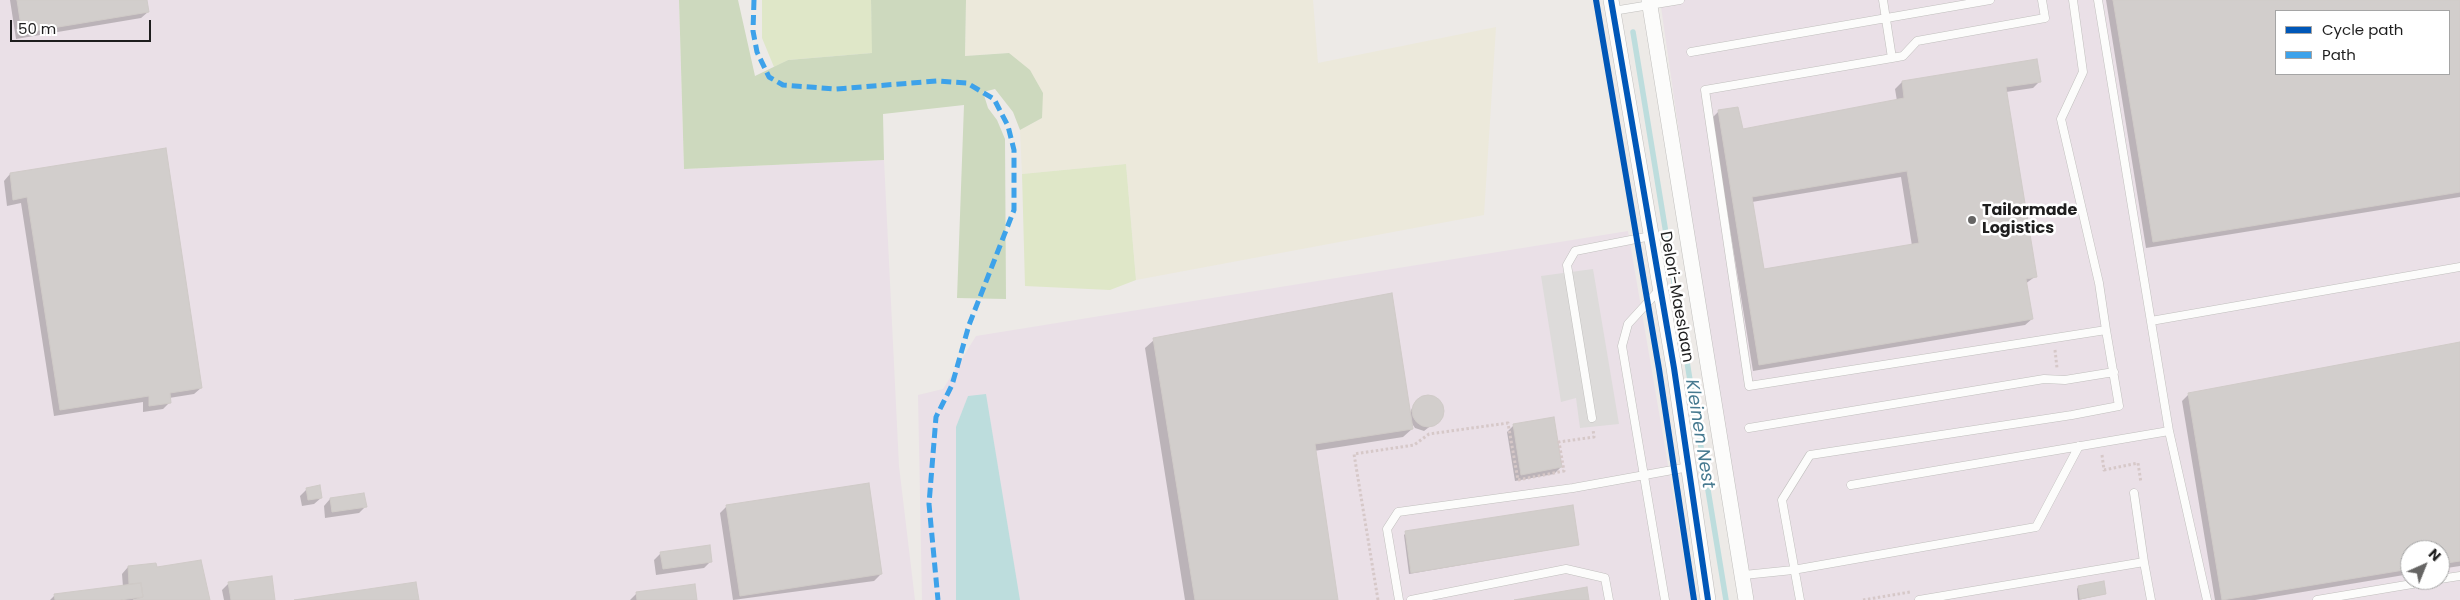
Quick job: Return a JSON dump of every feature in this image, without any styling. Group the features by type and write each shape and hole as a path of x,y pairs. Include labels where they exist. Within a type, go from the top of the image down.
{"street":[{"name":"Delori-Maeslaan","path":"1649,2 1744,575 1746,600"},
{"name":"Delori-Maeslaan","path":"1612,6 1689,467 1708,600"}],"lane":[{"path":"1612,6 1680,0"},
{"path":"1883,0 1892,58"},
{"path":"1692,52 1990,0"},
{"path":"2042,0 2045,18 1917,41 1903,56 1704,90 1749,386 2106,330"},
{"path":"1800,600 1793,570 1782,500 1810,455 2072,415 2119,406 2098,283 2061,118 2083,72 2073,0"},
{"path":"2098,0 2169,431 2207,600"},
{"path":"1592,418 1566,265 1575,251 1651,236"},
{"path":"2151,321 2460,267"},
{"path":"1660,289 1628,324 1622,346 1665,600"},
{"path":"1749,428 2044,379 2064,380 2114,372"},
{"path":"1851,485 2169,431"},
{"path":"1744,575 1793,570 2036,527 2079,446"},
{"path":"1399,600 1388,529 1398,512 1573,488 1689,467"},
{"path":"2134,493 2151,600"},
{"path":"1919,600 2144,562"},
{"path":"1411,600 1566,569 1605,578 1609,600"},
{"path":"2318,600 2400,586"}],"path":[{"path":"2053,339 2058,377 2065,376 2064,380"},
{"path":"1378,600 1354,454 1414,445 1430,434 1508,423 1518,480 1564,472 1559,442 1594,438 1592,418"},
{"path":"2100,442 2104,470 2138,463 2143,490"}],"shaded area":[{"path":"0,0 679,0 684,169 884,160 899,466 915,600 0,600"},
{"path":"966,0 1313,0 1318,63 1496,27 1484,215 1136,280 1126,164 1022,174 1020,130 1042,118 1009,53 965,56"},
{"path":"1660,0 2460,0 2460,600 1746,600"},
{"path":"1628,231 1691,600 922,600 918,395 943,389 976,336"},
{"path":"1593,269 1619,424 1580,428 1576,398 1561,402 1541,276"}],"green space":[{"path":"679,0 738,0 755,76 788,60 872,53 871,0 966,0 965,56 1009,53 1030,70 1043,93 1042,118 1020,130 1013,112 995,89 983,92 988,108 997,120 1005,139 1006,299 957,298 964,105 883,114 884,160 684,169"},
{"path":"762,0 871,0 873,53 788,60 774,67 762,38"},
{"path":"1126,164 1136,280 1110,290 1025,286 1022,174"}],"water":[{"path":"986,394 1020,600 956,600 956,427 968,396"}],"building":[{"path":"17,0 147,0 149,12 22,33"},
{"path":"2113,0 2460,0 2460,192 2153,242"},
{"name":"Tailormade Logistics","path":"2037,59 2041,82 2006,87 2037,277 2026,279 2033,319 1759,365 1718,110 1738,107 1743,129 1904,98 1902,81","holes":["1907,171 1919,243 1764,269 1752,197"]},
{"path":"166,148 202,388 170,393 171,403 149,406 149,396 60,410 27,197 13,200 10,173"},
{"path":"1392,293 1413,429 1315,444 1338,600 1195,600 1153,338"},
{"path":"2460,342 2460,561 2450,562 2450,540 2400,540 2400,571 2222,600 2188,393"},
{"path":"1428,395 1439,400 1444,411 1439,422 1428,427 1417,422 1412,411 1417,400"},
{"path":"1554,417 1562,467 1521,475 1513,424"},
{"path":"869,483 882,574 740,596 726,505"},
{"path":"320,485 322,498 308,500 306,488"},
{"path":"364,493 367,507 332,512 330,498"},
{"path":"1573,505 1579,545 1411,573 1405,531"},
{"path":"710,545 712,562 663,569 660,552"},
{"path":"201,560 210,600 133,600 143,597 141,583 129,584 128,566 156,563 157,567"},
{"path":"272,576 275,600 231,600 228,582"},
{"path":"2104,581 2106,594 2080,599 2078,586"},
{"path":"416,582 419,600 294,600"},
{"path":"141,583 143,597 120,600 55,600 54,594"},
{"path":"695,584 697,600 637,600 636,592"},
{"path":"1587,587 1589,600 1514,600"}],"waterway":[{"name":"Kleinen Nest","path":"1633,32 1726,600"}],"marked path":[{"path":"754,0 753,31 757,52 769,77 783,85 836,89 937,81 967,83 994,99 1008,126 1014,150 1014,210 969,325 952,385 936,417 929,504 938,600"}],"cycle path":[{"path":"1596,0 1659,369 1694,600"},
{"path":"1611,0 1674,368 1708,600"}],"place":[{"name":"Tailormade Logistics","path":"1972,220"}]}
